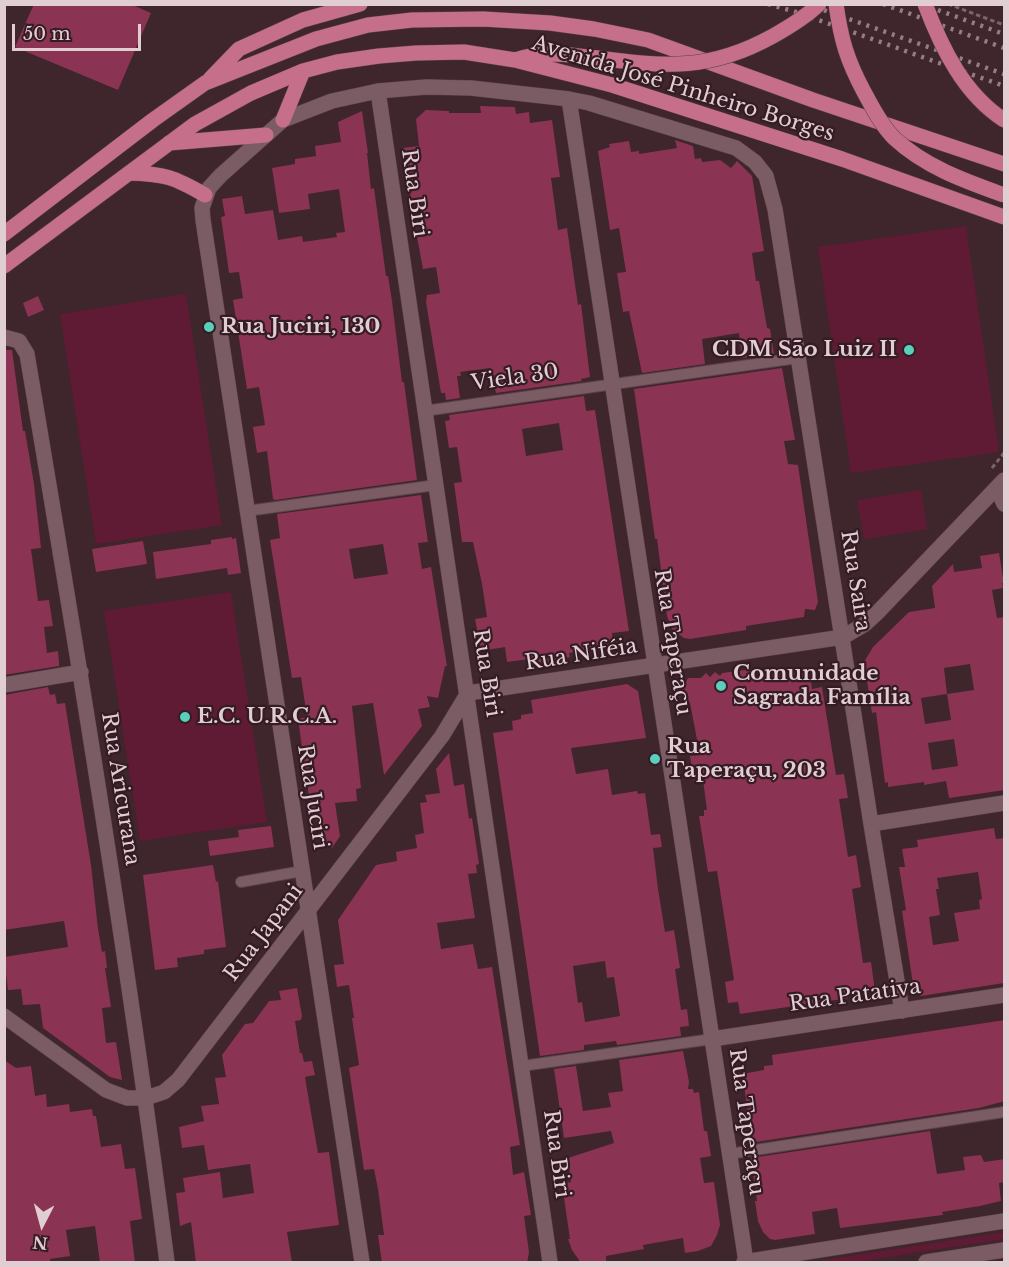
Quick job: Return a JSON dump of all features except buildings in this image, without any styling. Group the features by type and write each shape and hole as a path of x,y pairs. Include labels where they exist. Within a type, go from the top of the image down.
{"main road":[{"path":"206,83 239,50 303,20 360,4"},
{"path":"515,60 534,54 558,54 641,64 701,63 728,57 757,45 788,28 819,4"},
{"path":"836,4 843,48 852,70 875,114 893,137 912,152 954,176 1005,195"},
{"path":"925,4 948,56 968,88 988,110 1005,120"},
{"name":"Avenida José Pinheiro Borges","path":"4,234 153,120 206,83 316,39 368,25 412,20 483,19 550,23 648,40 813,100 1005,164"},
{"name":"Avenida José Pinheiro Borges","path":"4,266 195,124 251,93 303,72 337,62 416,53 464,52 515,60 612,86 843,159 1005,217"},
{"path":"283,120 303,72"},
{"path":"169,143 266,135"},
{"path":"129,173 174,178 205,195"}],"street":[{"path":"205,195 221,175 283,120 332,101 378,91 426,87 471,88 569,99"},
{"name":"Rua Biri","path":"378,91 550,1263"},
{"name":"Rua Saira","path":"569,99 736,148 755,162 766,176 775,209 902,1011"},
{"name":"Rua Taperaçu","path":"569,99 745,1262"},
{"name":"Rua Juciri","path":"205,195 202,208 203,220 362,1263"},
{"name":"Rua Aricurana","path":"4,337 19,341 27,354 81,672 146,1098 166,1263"},
{"path":"843,638 877,613 1001,484"},
{"path":"1001,484 1005,504"},
{"name":"Rua Niféia","path":"468,693 843,638"},
{"path":"4,685 81,672"},
{"name":"Rua Japani","path":"146,1098 164,1092 178,1080 441,736 468,693"},
{"path":"871,824 1005,803"},
{"name":"Rua Patativa","path":"712,1039 1005,995"},
{"path":"4,1016 106,1090 127,1098 146,1098"},
{"path":"745,1262 1005,1221"},
{"path":"926,1263 1005,1250"}],"lane":[{"name":"Viela 30","path":"424,411 798,358"},
{"path":"247,511 436,485"},
{"path":"241,882 302,871"},
{"path":"522,1066 712,1039"},
{"path":"729,1154 1005,1112"}],"path":[{"path":"948,4 1005,25"}],"shaded area":[{"name":"CDM São Luiz II","path":"966,226 999,452 851,473 818,247"},
{"path":"186,294 222,525 96,544 60,314"},
{"path":"921,490 927,529 864,539 857,500"},
{"name":"E.C. U.R.C.A.","path":"231,592 267,822 140,841 104,611"},
{"path":"1004,1232 1004,1239 856,1262 811,1262"}],"railway":[{"path":"768,4 1004,86"},
{"path":"807,4 1004,74"},
{"path":"883,4 1004,48"},
{"path":"921,4 1004,34"}],"place":[{"name":"Rua Juciri, 130","path":"209,327"},
{"name":"CDM São Luiz II","path":"909,350"},
{"name":"Comunidade Sagrada Família","path":"721,686"},
{"name":"E.C. U.R.C.A.","path":"185,717"},
{"name":"Rua Taperaçu, 203","path":"655,759"}]}
